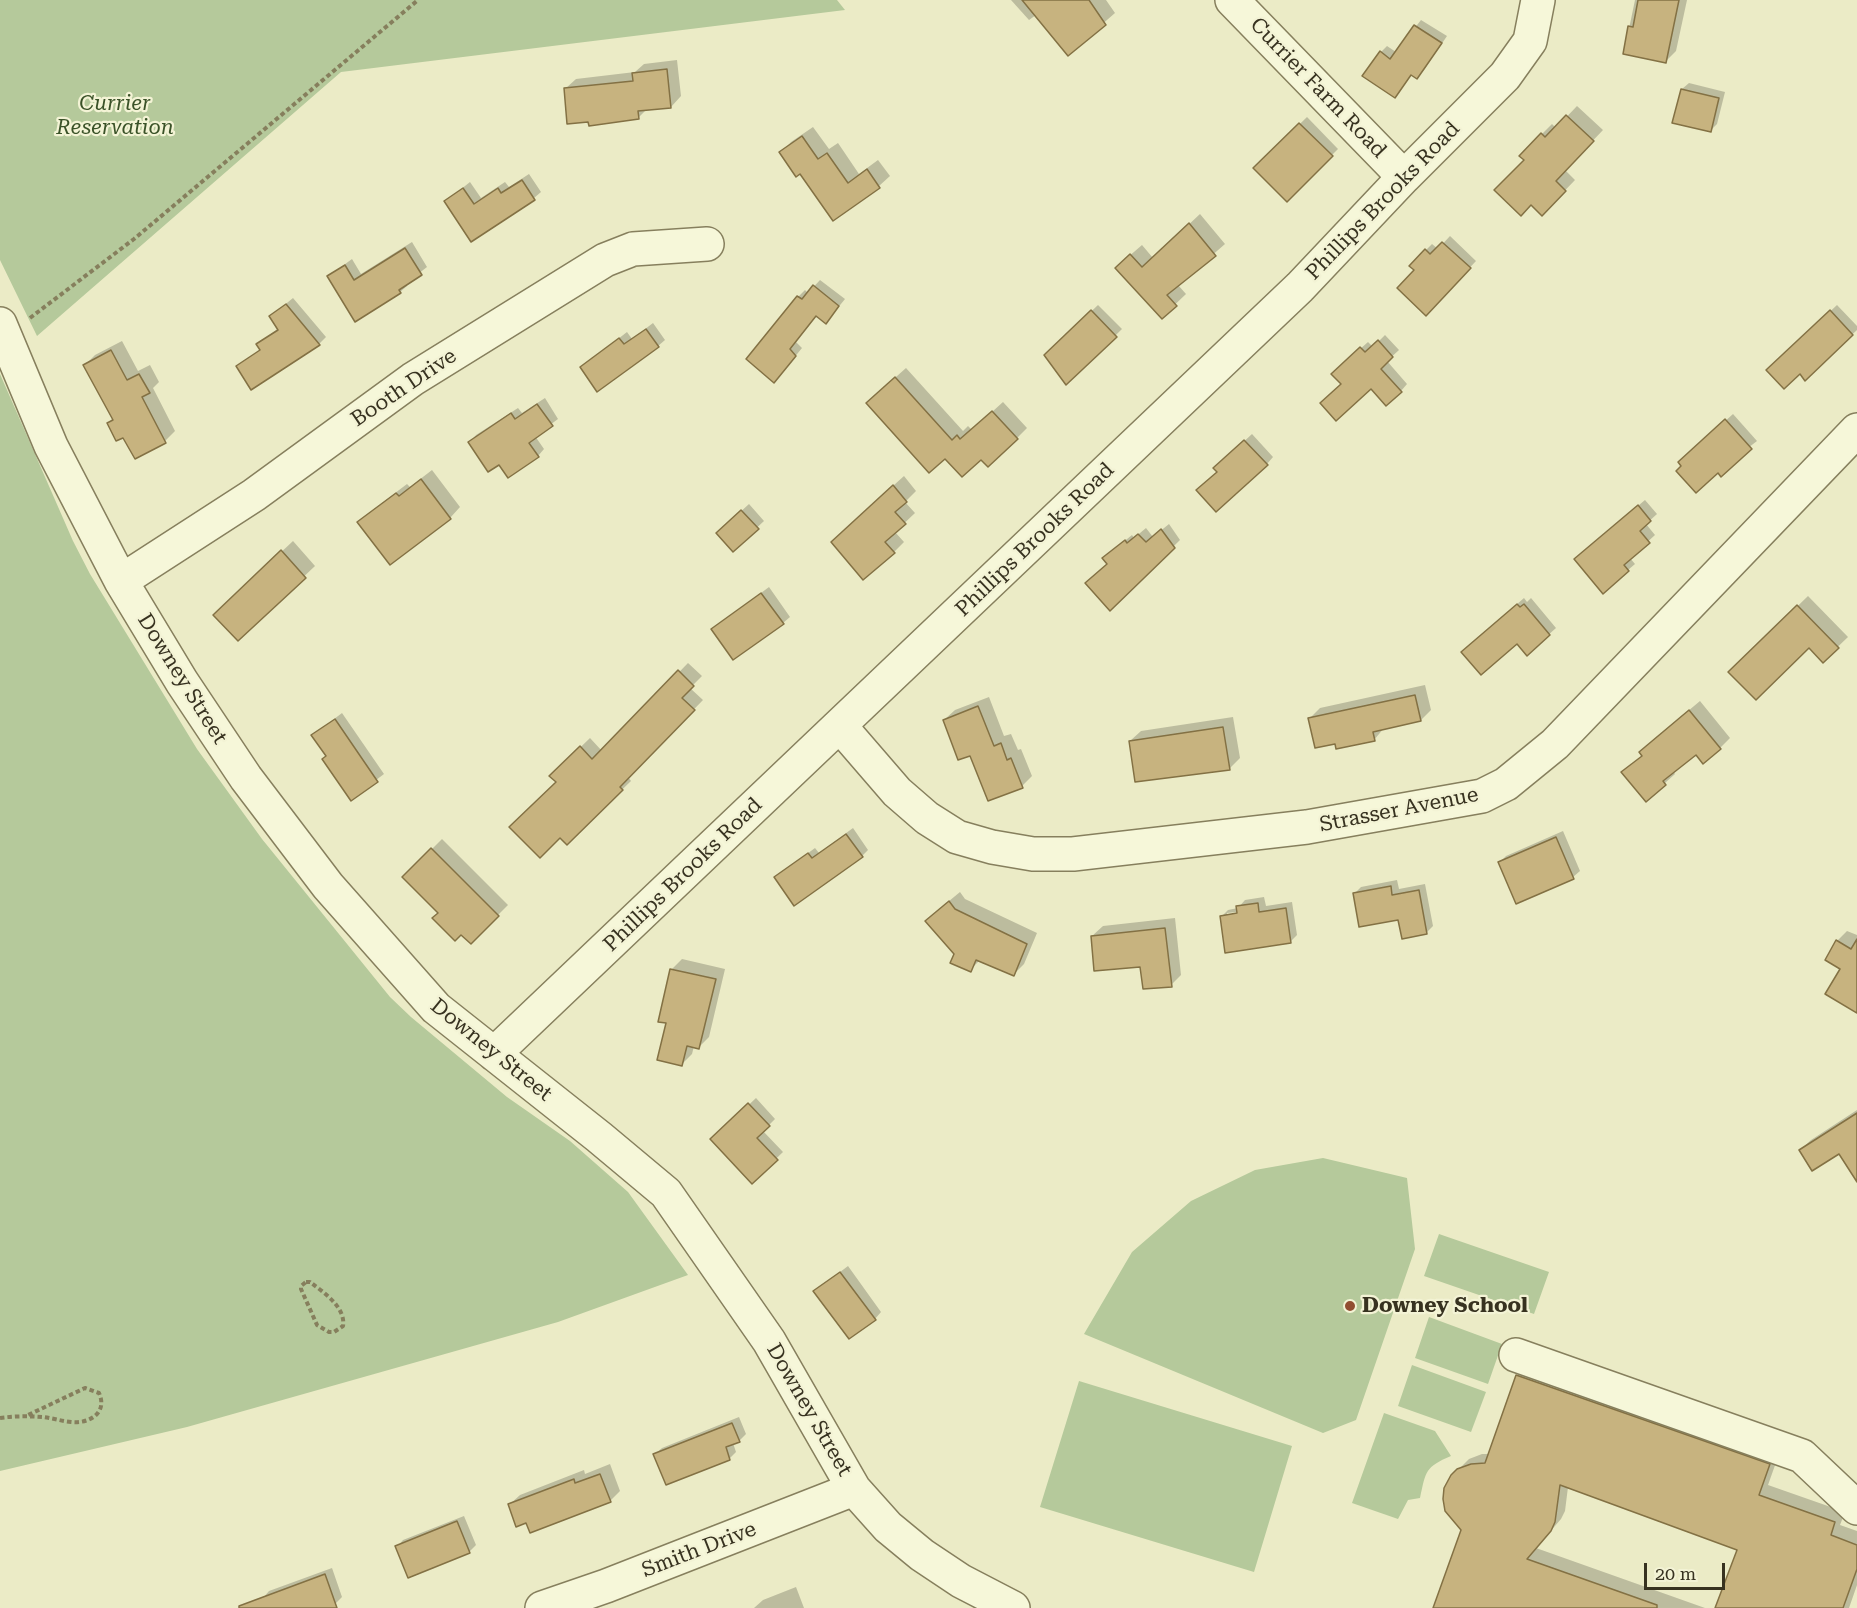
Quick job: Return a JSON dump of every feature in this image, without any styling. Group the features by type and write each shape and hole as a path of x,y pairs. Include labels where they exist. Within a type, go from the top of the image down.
{"street":[{"name":"Currier Farm Road","path":"1232,0 1404,177"},
{"name":"Phillips Brooks Road","path":"494,1054 1300,287 1504,76 1530,41 1538,0"},
{"name":"Booth Drive","path":"121,581 254,495 413,379 604,260 633,249 707,244"},
{"name":"Downey Street","path":"3,331 51,446 121,581 182,682 246,778 328,886 436,1008 600,1137 666,1193 769,1341 855,1489 888,1527 922,1555 968,1586 1012,1608"},
{"name":"Strasser Avenue","path":"840,726 897,792 927,818 957,837 992,847 1033,854 1073,854 1307,827 1482,795 1506,784 1555,744 1857,430"},
{"path":"1516,1355 1802,1456 1857,1508"},
{"name":"Smith Drive","path":"542,1608 606,1586 855,1489"}],"path":[{"path":"3,331 134,239 418,0"},
{"path":"309,1282 334,1302 344,1320 343,1326 334,1332 320,1327 311,1314 302,1293 301,1286 309,1282"},
{"path":"0,1418 26,1416 79,1422 97,1415 102,1409 103,1401 99,1393 85,1388 26,1416"}],"green space":[{"name":"Currier Reservation","path":"0,0 837,0 845,10 341,72 37,336 0,260"},
{"path":"0,374 73,541 90,574 197,749 262,839 390,997 507,1097 570,1141 628,1192 688,1275 558,1322 187,1427 0,1471"},
{"path":"1323,1158 1407,1178 1415,1249 1356,1420 1323,1433 1084,1334 1132,1252 1191,1201 1255,1170"},
{"path":"1439,1234 1549,1272 1534,1314 1424,1276"},
{"path":"1429,1317 1502,1344 1488,1384 1415,1358"},
{"path":"1412,1365 1486,1392 1471,1432 1398,1406"},
{"path":"1079,1381 1292,1446 1254,1572 1040,1507"},
{"path":"1384,1413 1435,1431 1451,1456 1431,1467 1420,1498 1408,1500 1398,1519 1352,1503"}],"building":[{"path":"1022,0 1089,0 1106,25 1068,56"},
{"path":"1638,0 1679,0 1666,63 1623,54 1628,26 1633,27"},
{"path":"1414,25 1442,43 1417,79 1411,75 1395,98 1362,76 1380,51 1390,59"},
{"path":"667,69 671,108 638,111 639,119 589,126 588,122 567,124 564,88 633,81 632,73"},
{"path":"1681,89 1719,98 1711,132 1672,123"},
{"path":"1566,115 1594,141 1556,181 1566,191 1542,216 1531,205 1521,216 1494,190 1524,160 1519,156 1541,133 1545,137"},
{"path":"1299,123 1333,156 1287,202 1253,168"},
{"path":"802,136 818,159 827,153 848,183 867,169 880,188 833,221 800,174 796,177 779,152"},
{"path":"522,180 535,200 471,242 444,201 463,188 474,204 498,188 501,193"},
{"path":"1189,223 1216,256 1167,295 1177,306 1162,319 1115,268 1130,254 1142,267"},
{"path":"1442,242 1471,268 1426,316 1397,288 1414,270 1409,266 1425,249 1430,254"},
{"path":"405,248 422,275 399,290 401,293 355,322 327,276 345,265 354,280"},
{"path":"813,285 839,306 826,324 816,316 790,349 796,356 774,383 746,359 797,296 802,299"},
{"path":"286,304 320,345 251,390 236,366 260,350 256,344 278,330 269,316"},
{"path":"1091,310 1117,337 1066,385 1044,355"},
{"path":"1830,310 1853,335 1805,381 1800,374 1784,389 1766,370"},
{"path":"646,329 659,347 597,392 580,367 619,338 624,344"},
{"path":"1378,340 1393,357 1381,369 1402,392 1386,406 1371,389 1336,421 1320,403 1341,384 1331,374 1360,347 1365,352"},
{"path":"111,350 127,380 139,374 150,393 142,397 166,443 135,459 123,438 116,441 107,423 113,420 83,365"},
{"path":"895,377 952,440 957,435 960,439 992,411 1018,439 988,467 981,460 962,477 945,459 929,473 866,403"},
{"path":"537,404 553,426 529,443 539,457 508,478 499,465 488,472 468,442 511,413 515,419"},
{"path":"1725,419 1752,449 1721,477 1718,473 1696,493 1676,471 1681,466 1678,462"},
{"path":"1244,440 1268,465 1216,512 1196,490 1217,472 1213,468"},
{"path":"421,479 451,519 390,565 357,522 396,493 399,496"},
{"path":"893,485 907,502 895,512 906,524 885,542 895,553 863,580 831,542"},
{"path":"1638,505 1651,521 1640,531 1650,543 1624,565 1629,571 1603,594 1574,559"},
{"path":"741,510 759,529 733,552 716,533"},
{"path":"1161,529 1175,548 1110,611 1085,583 1107,564 1102,558 1125,540 1127,543 1138,534 1146,542"},
{"path":"281,550 306,578 238,641 213,615"},
{"path":"761,593 784,624 733,660 711,629"},
{"path":"1517,604 1520,607 1524,604 1550,635 1527,656 1517,644 1481,675 1461,652"},
{"path":"1797,605 1839,648 1823,663 1809,648 1756,700 1728,672"},
{"path":"678,670 694,686 682,698 695,710 620,787 623,790 567,845 560,838 540,858 509,827 556,782 549,776 580,746 592,759"},
{"path":"1415,695 1421,721 1373,732 1375,741 1336,749 1335,744 1315,748 1308,718"},
{"path":"978,706 994,746 1001,743 1007,760 1011,758 1023,788 988,801 970,756 958,760 943,720"},
{"path":"1689,710 1721,749 1703,764 1696,755 1663,781 1666,785 1646,802 1621,772 1642,756 1639,752"},
{"path":"335,719 378,782 351,801 322,759 326,756 311,735"},
{"path":"1223,727 1230,770 1135,782 1129,741"},
{"path":"846,834 863,857 794,906 774,877 808,853 812,858"},
{"path":"1556,837 1574,879 1516,904 1498,862"},
{"path":"431,848 499,916 471,944 461,935 455,941 432,918 438,913 402,877"},
{"path":"1391,886 1392,895 1419,890 1427,934 1402,939 1398,920 1359,927 1353,893"},
{"path":"949,901 955,909 1027,944 1014,976 976,960 971,972 950,963 954,954 925,921"},
{"path":"1258,903 1259,912 1286,908 1291,943 1225,953 1220,916 1237,913 1236,906"},
{"path":"1165,928 1172,987 1143,989 1140,967 1094,971 1091,936"},
{"path":"1857,939 1857,1013 1825,994 1840,969 1825,960 1836,940 1851,949"},
{"path":"670,969 716,979 699,1049 687,1046 682,1066 657,1060 666,1023 658,1022"},
{"path":"748,1103 770,1126 757,1138 778,1160 752,1184 710,1139"},
{"path":"1857,1113 1857,1182 1839,1154 1812,1171 1799,1150"},
{"path":"840,1272 876,1320 849,1339 813,1291"},
{"path":"1516,1375 1770,1464 1759,1495 1835,1522 1831,1535 1857,1545 1857,1569 1843,1608 1715,1608 1737,1550 1560,1485 1555,1522 1551,1531 1527,1559 1657,1605 1657,1608 1433,1608 1461,1530 1445,1511 1444,1488 1457,1469 1471,1464 1485,1463"},
{"path":"732,1423 740,1442 726,1447 730,1460 666,1485 653,1454"},
{"path":"600,1474 611,1502 530,1533 526,1523 516,1527 508,1504 574,1479 575,1483"},
{"path":"457,1521 470,1553 408,1578 395,1546"},
{"path":"325,1574 337,1608 239,1608 239,1606"}],"place":[{"name":"Downey School","path":"1350,1306"}]}
